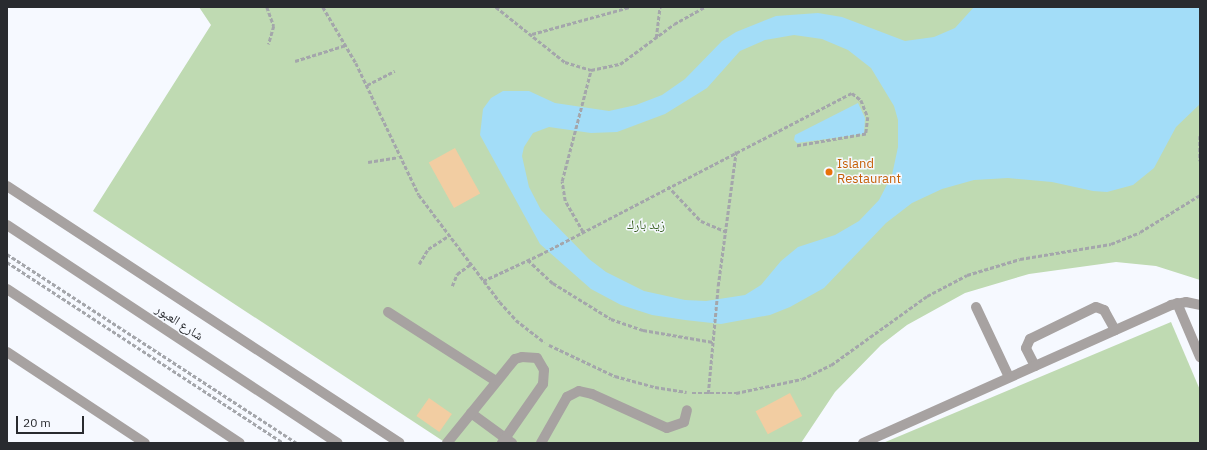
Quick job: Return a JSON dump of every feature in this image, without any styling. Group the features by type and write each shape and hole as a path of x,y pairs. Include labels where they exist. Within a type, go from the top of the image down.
{"street":[{"path":"7,186 399,443"},
{"name":"شارع العبور","path":"7,225 337,443"},
{"path":"7,290 240,443"},
{"path":"1177,303 1200,357"},
{"path":"863,443 1177,303 1200,306"},
{"path":"976,307 1009,377"},
{"path":"1035,366 1026,348 1030,339 1096,308 1104,310 1115,330"},
{"path":"388,312 496,381"},
{"path":"7,352 145,443"},
{"path":"447,443 510,364 522,356 537,358 544,370 542,384 506,441 471,413"},
{"path":"541,443 567,398 579,391 592,394 668,428 684,422 687,410"}],"path":[{"path":"267,7 274,26 269,44"},
{"path":"323,7 346,45 398,156 419,195 448,236 516,320 547,344 581,362 655,388 708,394 768,388 802,380 831,365 927,296 967,275 1020,259 1111,244 1140,232 1200,195"},
{"path":"496,7 565,62 591,70 620,64 656,38 705,7"},
{"path":"531,34 630,7"},
{"path":"656,38 660,7"},
{"path":"294,61 346,45"},
{"path":"583,232 569,210 562,191 564,170 591,70"},
{"path":"366,85 395,71"},
{"path":"483,281 539,255 668,186 852,92 861,100 868,117 866,134 796,146"},
{"path":"1200,136 1200,161"},
{"path":"708,394 718,286 727,232 736,151"},
{"path":"368,162 398,156"},
{"path":"668,186 701,221 727,232"},
{"path":"419,264 428,249 448,236"},
{"path":"7,254 296,443"},
{"path":"528,260 553,283 611,319 643,330 713,342"},
{"path":"7,262 284,443"},
{"path":"452,286 457,274 471,264"}],"green space":[{"name":"زيد بارك","path":"199,7 1200,7 1200,280 1156,266 1116,262 1029,274 965,293 907,325 881,345 835,392 801,443 446,443 93,211 211,25"},
{"path":"1171,322 1200,390 1200,443 883,443"}],"water":[{"path":"974,7 1200,7 1200,104 1176,127 1154,168 1133,185 1107,192 1093,191 1052,182 1008,178 974,180 942,189 912,203 886,223 824,288 790,307 770,315 721,324 652,315 621,305 591,289 540,244 480,135 483,109 491,98 503,91 529,91 555,103 609,111 636,105 662,95 685,79 722,41 736,32 776,16 818,13 842,17 905,41 934,37 955,28","holes":["794,35 822,39 848,50 871,68 894,106 898,120 898,147 892,175 879,200 859,221 835,235 798,247 781,261 761,285 745,295 706,301 685,300 644,291 606,272 589,259 541,210 529,187 522,156 524,147 533,133 549,127 591,133 617,132 665,114 707,88 740,51 765,40"]},
{"path":"858,103 865,118 864,134 797,143 794,140 795,135"}],"building":[{"path":"455,148 480,193 454,208 429,163"},
{"path":"790,393 802,416 768,434 756,411"},
{"path":"429,398 452,414 439,432 416,416"}],"place":[{"name":"Island Restaurant","path":"829,172"}]}
